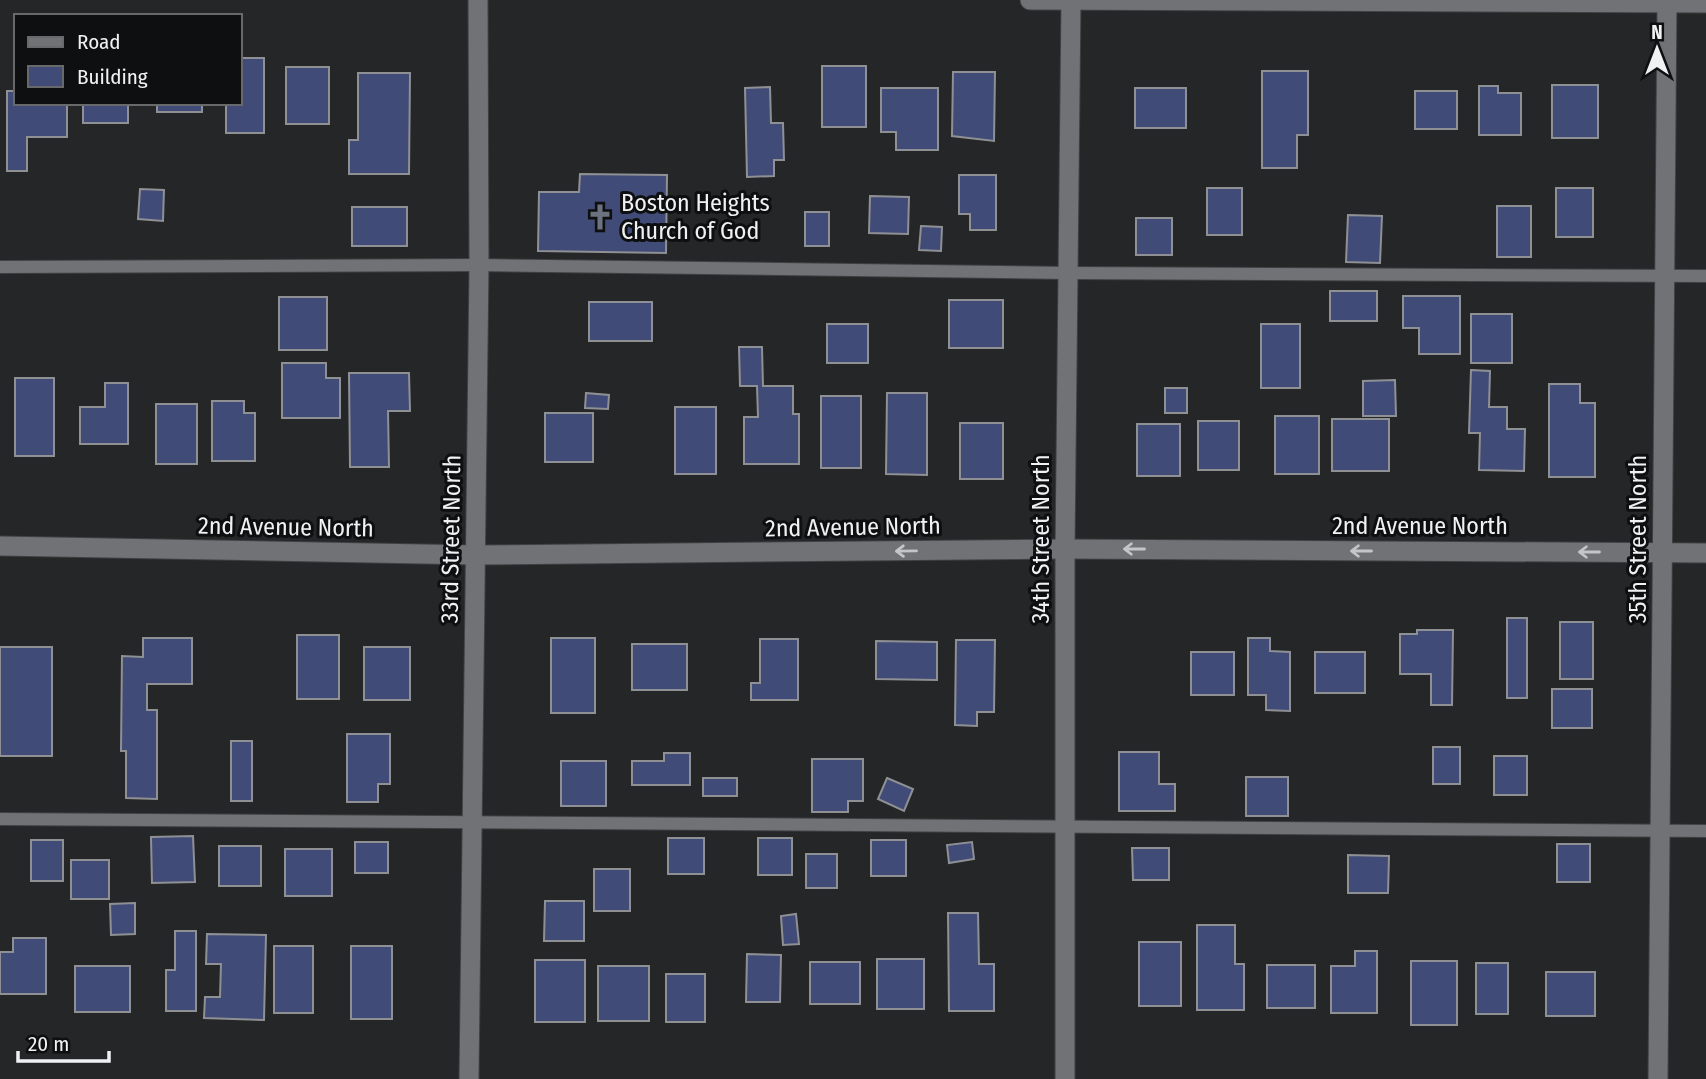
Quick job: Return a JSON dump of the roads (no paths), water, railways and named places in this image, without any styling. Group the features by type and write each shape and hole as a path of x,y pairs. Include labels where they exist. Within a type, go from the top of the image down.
{"street":[{"name":"33rd Street North","path":"469,1079 480,265 478,0"},
{"path":"1030,0 1706,4"},
{"name":"34th Street North","path":"1065,1079 1065,549 1071,0"},
{"name":"35th Street North","path":"1658,1079 1667,2"},
{"name":"2nd Avenue North","path":"0,546 475,555 1065,549 1706,553"}],"lane":[{"path":"0,267 480,265 1068,274 1706,276"},
{"path":"0,819 1706,831"}],"place":[{"name":"Boston Heights Church of God","path":"600,217"}]}
